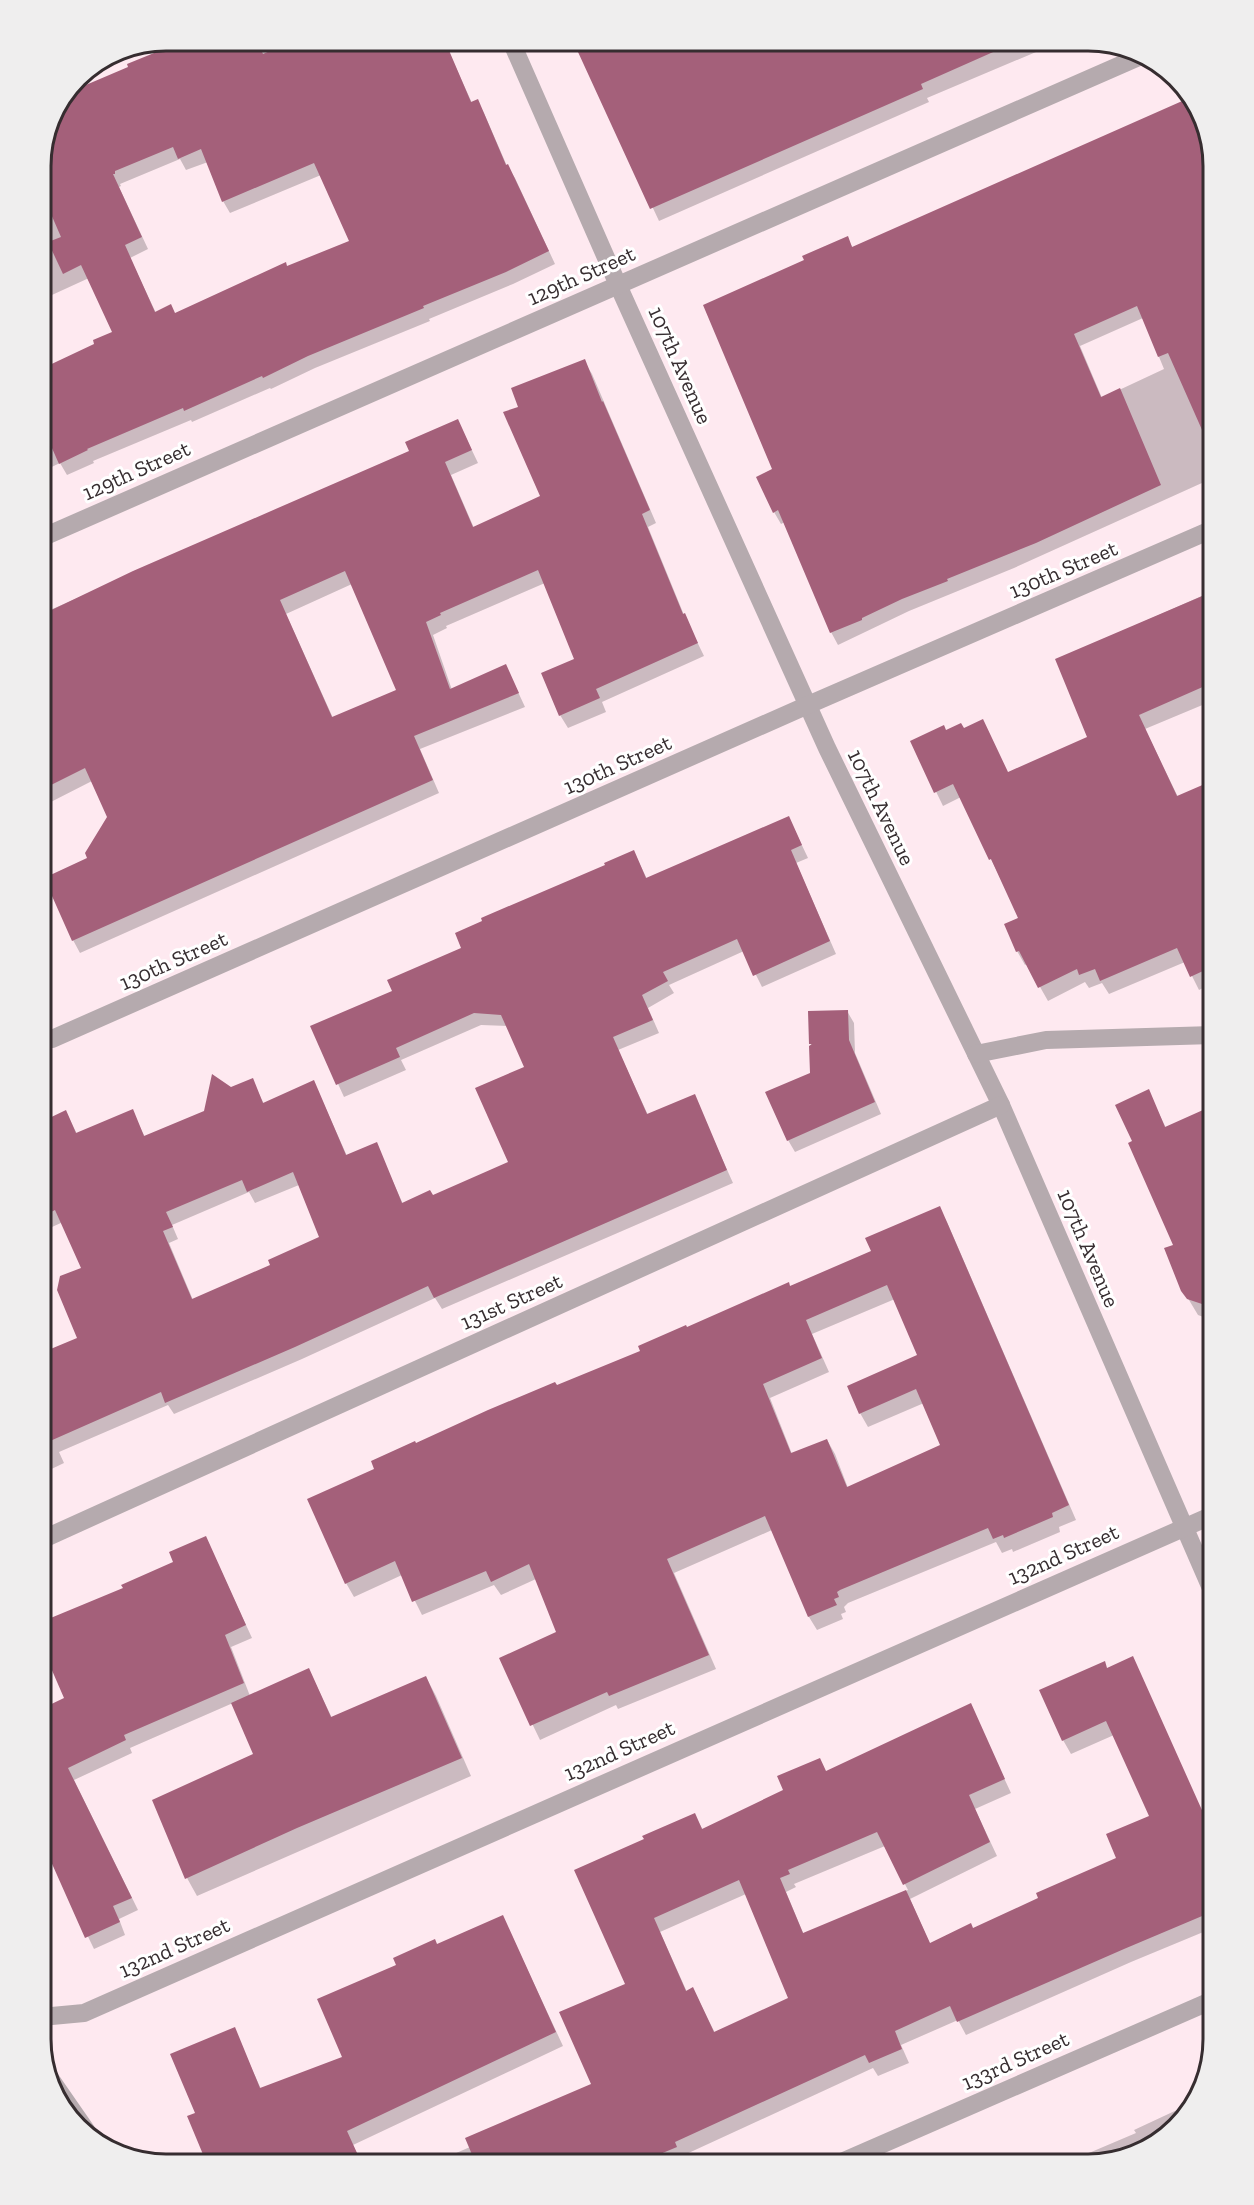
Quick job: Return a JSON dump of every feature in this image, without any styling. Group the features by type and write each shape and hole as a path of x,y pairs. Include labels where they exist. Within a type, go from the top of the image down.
{"street":[{"name":"107th Avenue","path":"515,51 618,285 808,705 1002,1105 1203,1568"},
{"name":"129th Street","path":"51,534 1132,60"},
{"name":"130th Street","path":"51,1040 808,705 1203,534"},
{"path":"976,1054 1046,1040 1203,1035"},
{"name":"131st Street","path":"51,1535 1002,1105"},
{"name":"132nd Street","path":"51,2017 84,2013 1203,1520"},
{"name":"133rd Street","path":"860,2154 1203,2005"}],"building":[{"path":"166,51 262,51 263,54 270,51 449,51 471,102 478,99 506,165 508,164 549,251 506,272 423,306 424,308 308,356 263,378 262,376 184,411 183,408 87,449 59,464 51,446 51,364 94,344 93,340 112,332 81,265 63,274 51,248 51,241 61,237 51,214 52,151 60,122 75,96 85,86 128,67 127,64 158,52","holes":["173,147 178,159 201,149 222,202 314,163 349,241 287,266 286,262 175,313 171,304 155,312 125,245 142,237 113,174 115,171"]},
{"path":"995,51 921,84 923,89 650,209 578,52"},
{"path":"1183,101 1199,136 1203,166 1203,432 1168,353 1158,357 1137,306 1074,334 1101,397 1120,388 1161,485 1036,543 947,579 948,581 902,599 862,620 830,633 778,510 773,513 756,477 772,469 703,305 804,260 802,256 848,236 852,247"},
{"path":"585,359 650,510 642,514 683,614 685,613 698,643 596,689 600,698 559,716 541,673 574,659 538,570 440,613 441,615 426,622 450,689 506,664 519,693 414,736 433,780 72,941 51,894 51,875 87,858 85,853 107,817 85,768 51,785 51,610 133,571 409,451 405,442 458,419 472,450 445,462 473,527 540,496 503,412 518,407 511,388","holes":["345,571 396,690 332,717 280,600"]},
{"path":"1203,596 1203,687 1139,715 1177,796 1203,785 1203,971 1190,977 1177,948 1100,981 1095,969 1079,975 1077,969 1038,988 1019,951 1016,952 1004,924 1018,918 953,784 934,793 910,741 944,725 946,730 961,723 964,728 983,719 1008,772 1087,737 1055,659"},
{"path":"789,816 802,845 791,850 830,941 753,976 737,939 663,972 668,981 642,995 653,1020 613,1037 647,1114 695,1094 727,1170 434,1298 428,1286 165,1403 161,1392 51,1441 51,1349 77,1338 57,1290 60,1276 81,1268 55,1210 51,1212 51,1117 66,1110 76,1133 133,1109 144,1136 204,1111 212,1074 231,1087 253,1078 263,1103 314,1080 346,1155 377,1142 402,1203 430,1190 433,1195 508,1162 475,1088 524,1067 501,1015 474,1013 396,1048 400,1057 336,1085 310,1026 392,991 387,980 461,948 455,933 482,921 481,918 605,865 604,863 634,850 646,878","holes":["293,1172 319,1237 268,1260 270,1265 192,1299 163,1231 173,1227 166,1212 242,1180 247,1192"]},
{"path":"848,1010 849,1040 875,1102 787,1141 765,1092 810,1073 809,1046 812,1044 809,1044 808,1011"},
{"path":"1149,1089 1165,1127 1203,1110 1203,1304 1187,1299 1181,1291 1164,1248 1173,1245 1128,1143 1132,1141 1115,1105"},
{"path":"940,1206 1069,1505 1052,1513 1053,1517 1004,1538 1003,1535 993,1539 988,1528 840,1590 837,1592 839,1597 834,1599 837,1605 808,1617 765,1516 667,1559 709,1655 609,1696 607,1692 530,1726 499,1658 556,1632 529,1564 491,1582 486,1571 412,1602 395,1561 345,1584 307,1499 374,1469 371,1461 415,1441 416,1443 555,1382 557,1385 640,1351 638,1346 686,1325 687,1327 789,1282 790,1286 871,1251 865,1238","holes":["887,1285 917,1355 847,1386 859,1414 916,1389 940,1445 847,1487 827,1439 791,1453 763,1384 822,1358 806,1320"]},
{"path":"206,1536 246,1625 225,1635 244,1683 124,1735 126,1740 68,1768 132,1898 113,1906 120,1922 85,1938 51,1862 51,1704 64,1698 51,1668 51,1618 123,1588 121,1585 173,1562 169,1552"},
{"path":"1133,1656 1203,1812 1203,1916 957,2022 950,2006 895,2031 902,2049 869,2063 865,2055 675,2142 677,2147 660,2154 472,2154 465,2138 591,2084 559,2012 625,1984 574,1870 644,1839 642,1836 695,1813 702,1829 783,1790 777,1776 820,1758 826,1771 971,1703 1005,1779 969,1795 990,1842 903,1885 877,1832 788,1870 790,1874 780,1878 803,1933 906,1890 930,1943 971,1923 973,1928 1038,1898 1036,1893 1116,1858 1106,1834 1149,1816 1106,1721 1062,1741 1039,1690 1105,1661 1107,1668","holes":["739,1880 788,1998 714,2032 693,1987 686,1991 654,1918"]},
{"path":"309,1668 331,1717 426,1676 462,1758 297,1828 185,1879 152,1800 253,1754 231,1703"},
{"path":"503,1915 556,2032 347,2131 357,2154 203,2154 187,2116 195,2113 170,2054 235,2027 260,2088 342,2057 317,1999 396,1965 393,1958 435,1939 437,1944"}]}
